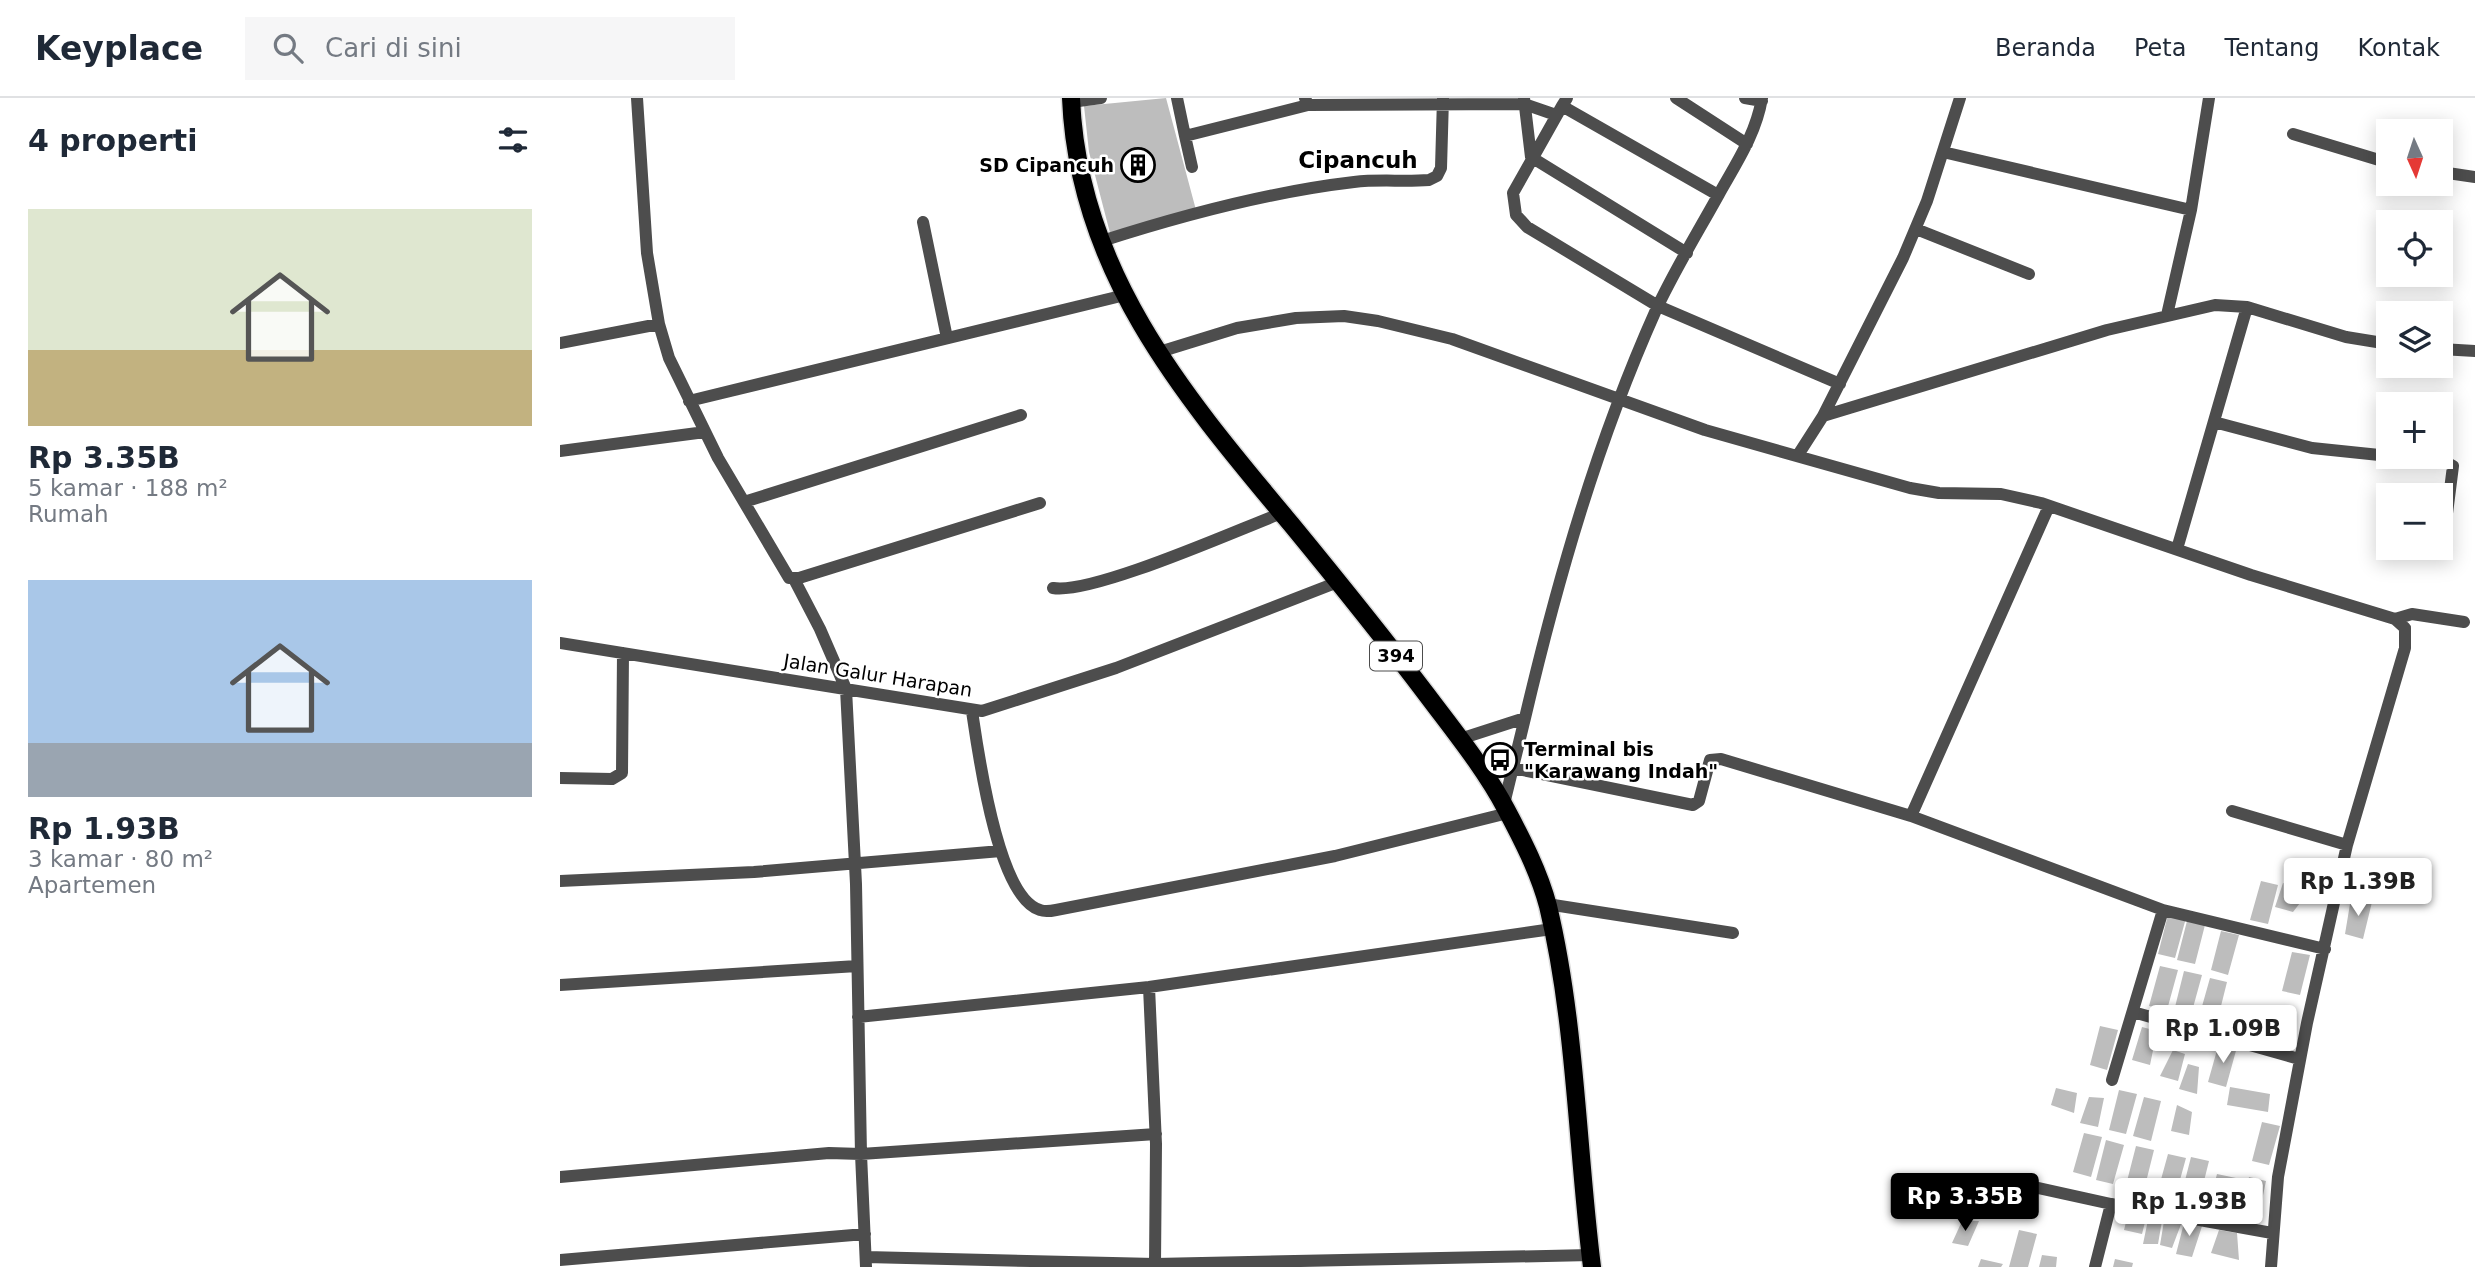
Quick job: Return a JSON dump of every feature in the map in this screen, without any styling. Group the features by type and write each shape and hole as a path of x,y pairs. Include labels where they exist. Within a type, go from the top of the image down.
{"main road":[{"name":"394","path":"1071,100 1081,183 1125,295 1156,353 1193,404 1338,582 1460,739 1506,808 1535,869 1547,904 1565,1008 1591,1261"}],"street":[{"path":"637,98 642,212 659,324 677,379 744,502 786,573 794,579 820,629 846,690 855,864 860,1154 866,1262 1155,1264 1591,1261"},
{"path":"1071,100 1101,98"},
{"path":"1177,98 1192,167"},
{"path":"1676,98 1747,144"},
{"path":"972,710 983,784 1002,851 1013,883 1024,899 1038,910 1046,911 1335,856 1506,808 1513,768 1565,558 1618,398 1658,306 1747,144 1762,100 1745,98"},
{"path":"1797,455 1840,384 1916,229 1960,98"},
{"path":"2167,315 2191,209 2208,98 2201,98"},
{"path":"1185,136 1306,101 1524,101 1562,106 1718,195"},
{"path":"1102,241 1200,212 1267,197 1356,181 1429,180 1437,176 1441,168 1443,101"},
{"path":"1524,101 1531,157"},
{"path":"1562,106 1513,193 1516,215 1527,227 1658,306 1840,384"},
{"path":"2294,134 2376,159"},
{"path":"1943,152 2191,209"},
{"path":"1531,157 1687,253"},
{"path":"2454,174 2475,177"},
{"path":"923,222 947,338"},
{"path":"1916,229 2029,274"},
{"path":"689,401 760,386 1125,295"},
{"path":"1823,416 2167,315 2215,305 2247,307 2346,337 2376,342"},
{"path":"2177,550 2247,307"},
{"path":"1156,353 1237,328 1317,316 1344,316 1440,335 1705,430 1910,488 1939,493 2001,494 2049,506 2395,619 2405,628 2404,648 2347,845 2300,1059 2278,1177 2271,1267"},
{"path":"560,343 659,324"},
{"path":"2453,350 2475,351"},
{"path":"744,502 1021,415"},
{"path":"2214,422 2312,448 2376,455"},
{"path":"560,451 705,432"},
{"path":"794,579 1040,503"},
{"path":"1911,816 2049,506"},
{"path":"1053,588 1078,588 1124,573 1282,513"},
{"name":"Jalan Galur Harapan","path":"560,643 972,710 1000,708 1116,668 1338,582"},
{"path":"2395,619 2412,614 2464,622"},
{"path":"560,778 612,779 622,773 623,653"},
{"path":"1460,739 1525,718"},
{"path":"1513,768 1693,805 1699,801 1710,760 1721,759 1911,816 2163,910 2325,949"},
{"path":"2232,811 2347,845"},
{"path":"560,881 742,873 1002,851"},
{"path":"1547,904 1733,933"},
{"path":"2112,1080 2163,910"},
{"path":"858,1017 1149,987 1552,929"},
{"path":"560,985 857,966"},
{"path":"1149,987 1156,1133 1155,1264"},
{"path":"2133,1012 2300,1059"},
{"path":"560,1177 829,1153 860,1154 1156,1133"},
{"path":"2025,1185 2272,1233"},
{"path":"2095,1267 2111,1203"},
{"path":"560,1261 865,1234"}],"building":[{"name":"SD Cipancuh","path":"1166,98 1196,210 1110,233 1089,152 1084,106"},
{"path":"2261,881 2278,885 2268,924 2250,920"},
{"path":"2283,883 2310,890 2293,912 2275,907"},
{"path":"2351,898 2372,902 2363,939 2345,934"},
{"path":"2168,915 2186,918 2175,958 2158,954"},
{"path":"2187,921 2205,925 2195,964 2177,960"},
{"path":"2221,931 2239,935 2228,975 2211,970"},
{"path":"2292,952 2310,955 2300,995 2282,991"},
{"path":"2160,966 2178,970 2167,1010 2149,1006"},
{"path":"2184,971 2202,975 2191,1015 2174,1011"},
{"path":"2210,978 2227,982 2217,1022 2199,1017"},
{"path":"2100,1026 2118,1030 2107,1070 2090,1065"},
{"path":"2142,1027 2157,1031 2150,1065 2132,1060"},
{"path":"2192,1032 2210,1036 2204,1051 2192,1048"},
{"path":"2219,1043 2237,1047 2226,1087 2208,1082"},
{"path":"2173,1050 2185,1054 2178,1081 2160,1076"},
{"path":"2188,1064 2199,1067 2197,1094 2179,1089"},
{"path":"2230,1087 2270,1094 2268,1112 2227,1105"},
{"path":"2056,1088 2077,1093 2074,1113 2051,1105"},
{"path":"2119,1090 2137,1094 2126,1134 2109,1130"},
{"path":"2089,1097 2104,1098 2098,1127 2080,1123"},
{"path":"2144,1097 2161,1101 2151,1141 2133,1136"},
{"path":"2177,1105 2192,1112 2189,1135 2171,1131"},
{"path":"2262,1122 2280,1126 2269,1165 2252,1161"},
{"path":"2084,1133 2102,1137 2091,1177 2073,1172"},
{"path":"2106,1140 2124,1145 2113,1184 2096,1180"},
{"path":"2136,1146 2154,1150 2144,1190 2126,1185"},
{"path":"2168,1154 2186,1158 2175,1198 2157,1194"},
{"path":"2191,1157 2209,1161 2199,1201 2181,1196"},
{"path":"2217,1174 2236,1178 2228,1205 2210,1200"},
{"path":"2249,1177 2266,1181 2260,1210 2242,1204"},
{"path":"2129,1210 2147,1214 2142,1234 2124,1230"},
{"path":"2149,1215 2163,1215 2158,1244 2143,1244"},
{"path":"2165,1215 2183,1219 2172,1248 2160,1245"},
{"path":"2185,1219 2203,1223 2192,1257 2176,1254"},
{"path":"1962,1221 1979,1221 1968,1246 1952,1243"},
{"path":"2019,1230 2037,1234 2028,1267 2009,1267"},
{"path":"2219,1230 2237,1233 2239,1260 2211,1253"},
{"path":"2042,1255 2057,1257 2056,1267 2039,1267"},
{"path":"1981,1259 2003,1264 2001,1267 1978,1267"},
{"path":"2115,1259 2133,1263 2132,1267 2113,1267"}],"place":[{"name":"SD Cipancuh","path":"1138,165"},
{"name":"Terminal bis \"Karawang Indah\"","path":"1500,760"}],"district":[{"name":"Cipancuh","path":"1358,160"}]}
